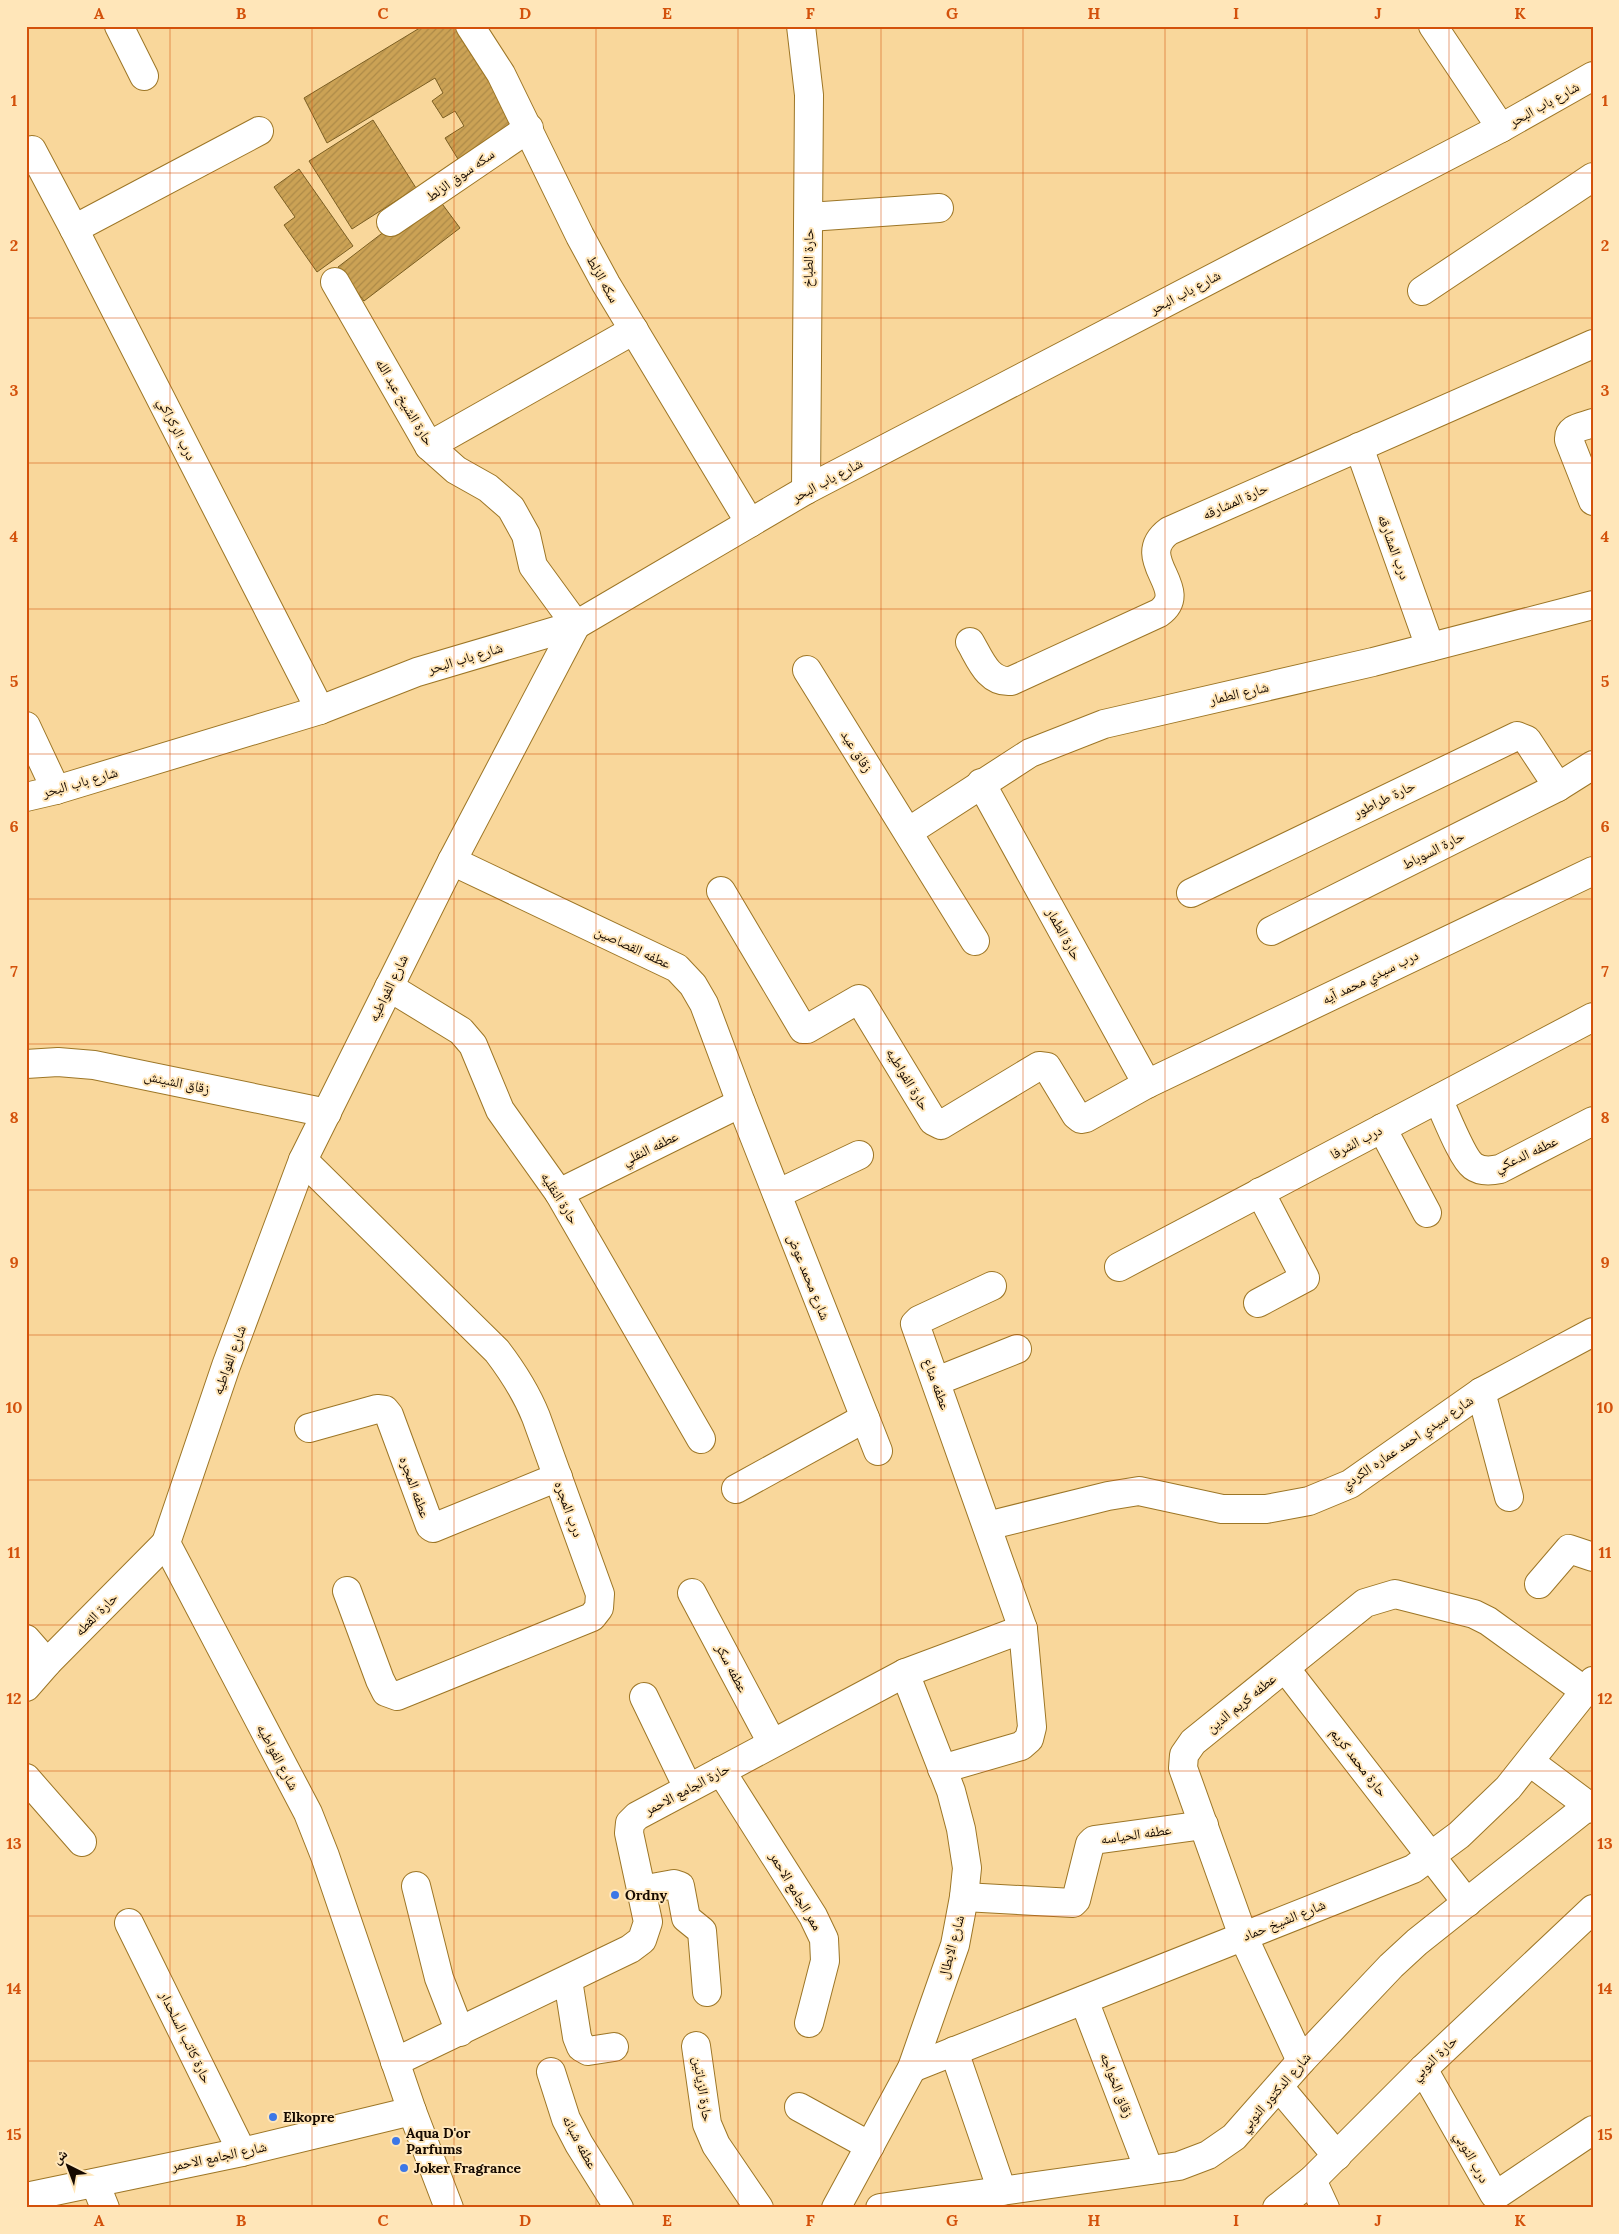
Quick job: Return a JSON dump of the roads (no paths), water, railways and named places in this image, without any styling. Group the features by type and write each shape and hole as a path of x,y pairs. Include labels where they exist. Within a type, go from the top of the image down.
{"street":[{"path":"118,26 144,76"},
{"name":"سكه الزلط","path":"470,26 501,74 580,236 750,523"},
{"name":"حارة الطباخ","path":"801,26 809,95 806,490"},
{"path":"1432,26 1501,128"},
{"name":"شارع باب البحر","path":"26,797 56,790 320,710 417,672 576,625 806,490 1501,128 1593,76"},
{"name":"سكه سوق الزلط","path":"391,222 529,128"},
{"path":"74,228 259,131"},
{"name":"درب الركراكي","path":"32,150 74,228 320,710"},
{"path":"1422,291 1593,176"},
{"path":"809,217 939,208"},
{"name":"حارة الشيخ عبد الله","path":"335,282 429,446 456,470 488,488 511,508 526,535 533,566 576,625"},
{"path":"429,446 634,330"},
{"name":"حارة المشارقه","path":"970,642 990,675 1003,682 1011,681 1159,613 1164,610 1170,599 1169,587 1156,557 1158,541 1169,531 1593,344"},
{"path":"1593,423 1571,430 1568,440 1593,501"},
{"name":"درب المشارقه","path":"1358,447 1430,647"},
{"name":"شارع الطمار","path":"908,832 1030,753 1104,724 1430,647 1593,605"},
{"name":"شارع الفواطيه","path":"449,2208 412,2111 325,1856 308,1813 166,1543 226,1366 303,1160 452,861 576,625"},
{"name":"زقاق عيد","path":"807,670 975,942"},
{"path":"26,726 56,790"},
{"name":"حارة طراطور","path":"1191,893 1517,736 1527,740 1558,787"},
{"name":"حارة السوباط","path":"1271,931 1558,787 1593,765"},
{"name":"حارة الطمار","path":"981,783 1147,1084"},
{"name":"عطفه القصاصين","path":"452,861 676,968 693,985 704,1004 741,1103"},
{"name":"درب سيدي محمد آيه","path":"1147,1084 1593,871"},
{"name":"حارة الفواطيه","path":"721,892 801,1027 807,1029 859,999 936,1124 941,1125 1039,1066 1047,1067 1081,1119 1147,1084"},
{"name":"حارة النقليه","path":"389,987 461,1031 473,1044 500,1110 559,1193 701,1439"},
{"name":"درب الشرفا","path":"1119,1267 1593,1017"},
{"name":"زقاق الشينش","path":"26,1064 58,1062 94,1065 327,1113"},
{"name":"عطفه الدعكي","path":"1438,1099 1465,1155 1473,1166 1486,1171 1500,1169 1593,1121"},
{"name":"عطفه النقلي","path":"559,1193 741,1103"},
{"name":"شارع محمد عوض","path":"741,1103 878,1451"},
{"path":"1382,1128 1427,1212"},
{"path":"777,1194 859,1155"},
{"name":"درب المجره","path":"303,1160 496,1351 512,1371 526,1393 600,1594 599,1608 592,1618 397,1696 386,1692 380,1680 347,1591"},
{"path":"1258,1304 1305,1278 1260,1192"},
{"name":"عطفه مناع","path":"987,1526 916,1324 919,1320 992,1286"},
{"name":"شارع سيدي احمد عماره الكردي","path":"987,1526 1108,1496 1139,1491 1222,1509 1266,1509 1309,1501 1350,1484 1481,1392 1593,1332"},
{"path":"937,1381 1017,1349"},
{"path":"1481,1392 1509,1497"},
{"name":"عطفه المجره","path":"309,1428 377,1409 385,1410 389,1416 430,1526 433,1528 558,1478"},
{"path":"736,1489 865,1418"},
{"path":"942,1769 1021,1746 1029,1739 1032,1727 1023,1628 987,1526"},
{"name":"حارة القطه","path":"26,1687 47,1663 166,1543"},
{"path":"1539,1584 1569,1549 1593,1556"},
{"name":"عطفه سكر","path":"692,1593 772,1744"},
{"name":"عطفه كريم الدين","path":"1301,2061 1243,1936 1184,1768 1184,1755 1193,1742 1365,1603 1395,1594 1459,1609 1481,1618 1589,1686"},
{"name":"حارة الجامع الاحمر","path":"395,2062 630,1950 642,1940 648,1922 628,1833 630,1824 637,1816 905,1673 1023,1628"},
{"path":"26,1639 47,1663"},
{"name":"حارة محمد كريم","path":"1286,1668 1467,1902"},
{"name":"شارع الابطال","path":"836,2208 912,2068 955,1945 964,1897 967,1868 962,1829 942,1769 905,1673"},
{"name":"شارع الشيخ حماد","path":"912,2068 1413,1869 1432,1856 1484,1812 1508,1788 1589,1686"},
{"path":"644,1696 688,1788"},
{"path":"1530,1762 1591,1807"},
{"name":"ممر الجامع الاحمر","path":"721,1771 813,1916 824,1939 825,1961 809,2023"},
{"path":"26,1778 82,1842"},
{"name":"شارع الدكتور النوبي","path":"880,2208 1179,2166 1208,2155 1234,2137 1301,2061 1398,1960 1467,1902 1591,1807"},
{"name":"عطفه الحياسه","path":"964,1897 1073,1903 1076,1900 1090,1844 1094,1840 1204,1825"},
{"path":"641,1890 674,1884 680,1886 686,1918 702,1931 707,1992"},
{"path":"416,1886 439,1978 460,2032"},
{"name":"حارة كاتب السلحدار","path":"129,1923 242,2152"},
{"name":"حارة النوبي","path":"1277,2208 1312,2180 1423,2068 1588,1923"},
{"path":"568,1980 577,2037 581,2048 588,2052 614,2047"},
{"name":"زقاق الخواجه","path":"1084,2000 1149,2170"},
{"name":"حارة الزياتين","path":"696,2046 707,2124 716,2145 759,2208"},
{"path":"954,2051 1002,2191"},
{"name":"درب النوبي","path":"1423,2068 1494,2194 1498,2194 1593,2130"},
{"name":"عطفه شبانه","path":"551,2072 566,2119 579,2144 619,2208"},
{"path":"1279,2087 1337,2156"},
{"path":"799,2107 870,2146"},
{"name":"شارع الجامع الاحمر","path":"29,2189 95,2183 242,2152 412,2111"},
{"path":"1312,2180 1325,2208"},
{"path":"95,2183 105,2208"}],"place":[{"name":"Ordny","path":"615,1895"},
{"name":"Elkopre","path":"273,2117"},
{"name":"Aqua D'or Parfums","path":"396,2141"},
{"name":"Joker Fragrance","path":"404,2168"}]}
